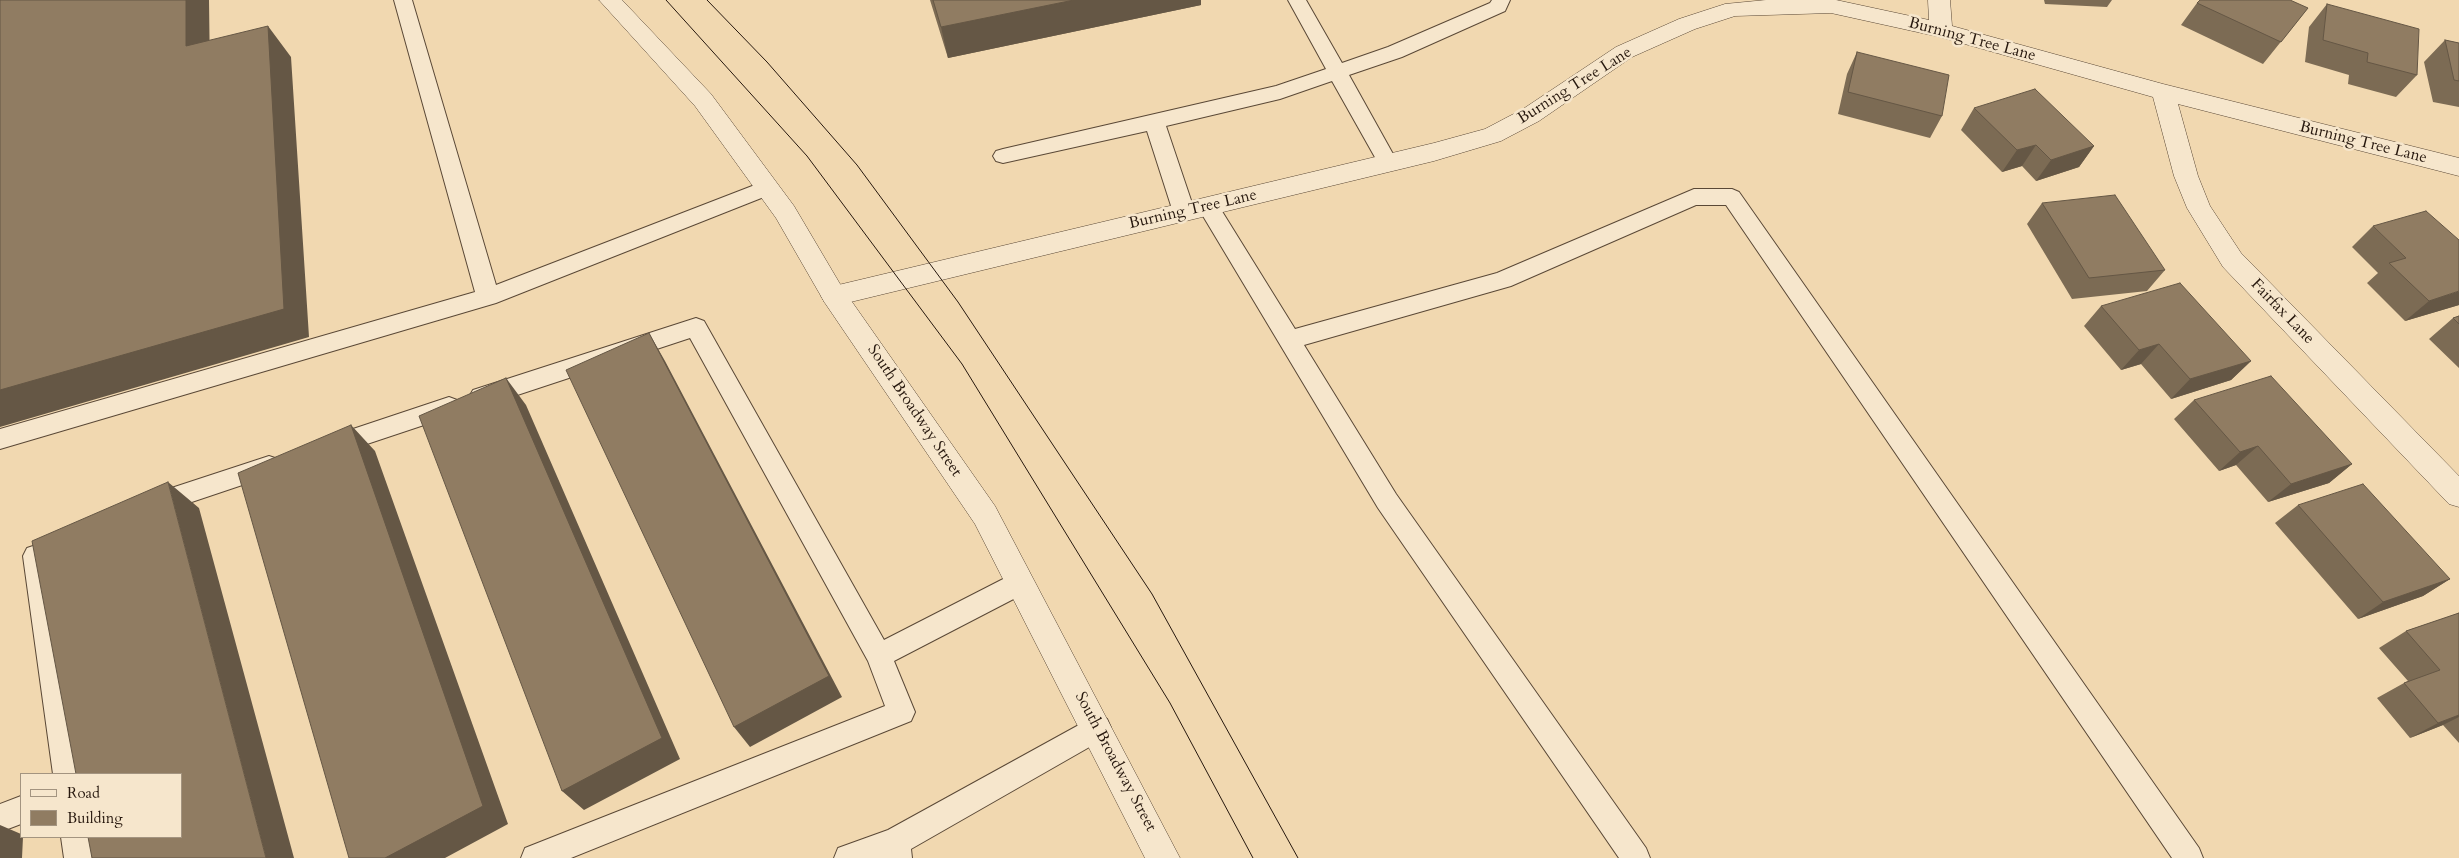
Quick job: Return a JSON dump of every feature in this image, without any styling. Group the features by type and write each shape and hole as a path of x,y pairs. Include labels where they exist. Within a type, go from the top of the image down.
{"street":[{"name":"South Broadway Street","path":"610,0 703,100 785,212 834,296 985,515 1163,858"},
{"path":"1939,0 1941,30"},
{"name":"Burning Tree Lane","path":"834,296 1493,136 1531,115 1624,52 1687,24 1733,9 1831,6 1941,30 2163,92 2459,168"},
{"name":"Fairfax Lane","path":"2163,92 2186,176 2199,208 2232,260 2459,495"}],"lane":[{"path":"403,0 488,297"},
{"path":"1297,0 1388,163"},
{"path":"1003,156 1280,92 1395,52 1498,7 1502,0"},
{"path":"1154,122 1184,212"},
{"path":"0,439 488,297 767,188"},
{"path":"1289,340 1503,280 1694,197 1732,197 2189,858"},
{"path":"1208,206 1387,502 1636,858"},
{"path":"129,512 696,327 879,656 901,712 535,858"},
{"path":"53,536 34,542 67,773"},
{"path":"879,656 1020,583"},
{"path":"848,858 896,850 1097,728"},
{"path":"0,818 20,810"},
{"path":"75,838 78,858"}],"building":[{"path":"0,0 186,0 186,46 268,26 284,309 0,390"},
{"path":"933,0 1074,0 941,27"},
{"path":"2200,0 2290,0 2308,8 2281,42 2197,3"},
{"path":"2327,4 2419,29 2417,75 2367,62 2368,53 2323,40"},
{"path":"2445,40 2459,43 2459,81 2454,80"},
{"path":"1857,52 1949,75 1942,116 1848,92"},
{"path":"2035,89 2094,146 2051,160 2036,145 2017,150 1974,108"},
{"path":"2115,195 2165,270 2089,278 2042,203"},
{"path":"2426,211 2459,240 2459,291 2429,301 2389,263 2406,258 2373,226"},
{"path":"2180,283 2251,361 2190,379 2159,344 2139,350 2101,306"},
{"path":"2459,316 2459,324 2453,318"},
{"path":"649,333 829,676 734,727 566,370"},
{"path":"2271,376 2352,464 2291,484 2258,446 2240,452 2194,400"},
{"path":"506,378 662,738 562,791 419,416"},
{"path":"351,425 483,806 385,858 349,858 238,473"},
{"path":"168,482 266,858 92,858 88,838 182,838 182,773 76,773 32,541"},
{"path":"2363,484 2450,579 2383,602 2298,505"},
{"path":"2459,613 2459,715 2438,723 2404,683 2440,670 2406,631"}],"tram line":[{"path":"666,0 807,156 962,364 1170,703 1253,858"},
{"path":"707,0 767,62 857,165 958,302 1152,594 1298,858"}]}
